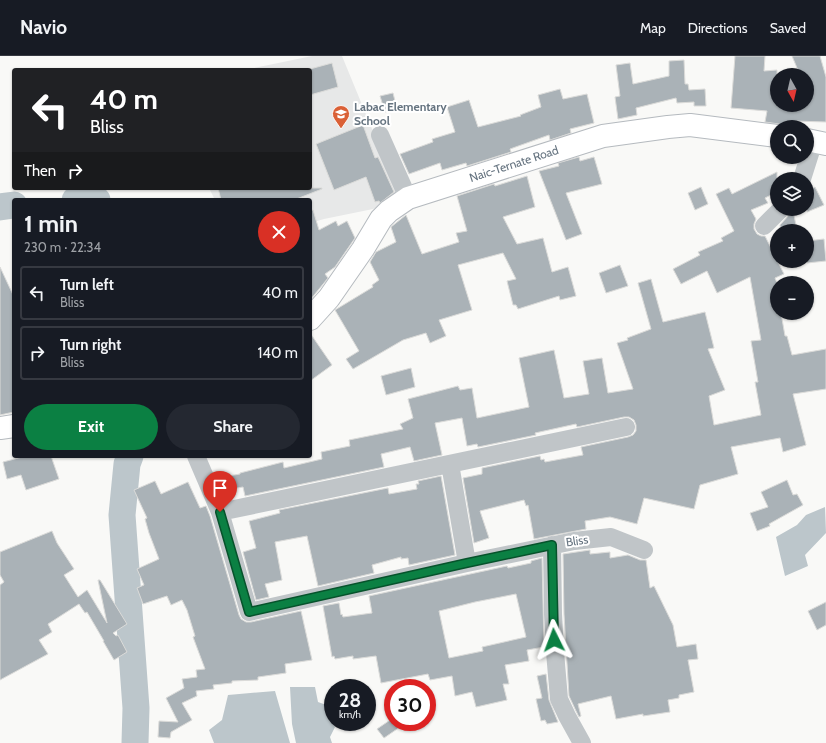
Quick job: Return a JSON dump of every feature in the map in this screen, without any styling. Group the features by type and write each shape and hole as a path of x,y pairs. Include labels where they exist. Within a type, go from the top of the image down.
{"main road":[{"name":"Naic-Ternate Road","path":"312,316 329,298 363,249 381,218 408,198 603,136 668,126 690,125 770,135"},
{"path":"0,428 12,426"}],"street":[{"path":"380,135 408,198"},
{"path":"805,172 816,142"},
{"path":"764,226 774,216"},
{"path":"220,512 626,427"},
{"name":"Bliss","path":"197,458 220,512 249,612 467,563 574,541 611,537 644,550"},
{"path":"450,464 467,563"},
{"path":"552,545 554,652 559,699 582,743"}],"shaded area":[{"name":"Labac Elementary School","path":"312,56 342,56 400,197 373,209 312,222 312,198 214,198 210,190 312,190 312,68 255,68"},
{"path":"825,507 826,533 805,555 808,566 785,576 776,537 797,525 806,515"},
{"path":"290,687 315,687 318,702 324,704 324,731 333,731 330,737 332,743 296,743 292,724"},
{"path":"275,691 290,743 214,743 209,730 222,720 228,695"}],"building":[{"path":"735,56 765,56 764,71 770,71 770,112 814,112 814,68 797,68 792,56 820,56 826,77 826,122 814,122 814,120 770,120 770,123 765,122 767,111 731,108"},
{"path":"684,60 685,84 688,84 689,90 705,89 706,106 694,106 694,102 677,103 676,98 636,108 637,115 618,119 615,97 620,96 616,65 630,63 633,84 669,76 669,61"},
{"path":"332,63 338,87 312,94 312,68"},
{"path":"560,89 563,99 587,94 594,123 570,129 571,133 550,140 549,135 510,149 511,152 467,166 466,163 442,170 440,163 409,174 400,154 433,142 432,139 455,132 447,107 469,100 478,127 521,116 520,115 541,107 538,95"},
{"path":"393,93 397,109 385,112 380,96"},
{"path":"363,125 375,158 378,157 394,192 380,203 379,201 375,202 366,177 334,190 316,144"},
{"path":"579,157 580,161 594,157 602,184 566,193 582,234 566,240 539,171 559,166 558,163"},
{"path":"770,175 770,196 765,198 768,203 751,210 756,219 754,229 757,234 765,236 770,246 770,268 781,268 784,274 780,276 770,276 770,320 782,320 785,336 787,336 792,355 826,349 826,389 793,394 806,445 783,452 780,438 731,447 738,474 700,485 694,509 644,498 637,524 610,517 585,521 586,529 534,539 528,505 526,506 524,500 480,511 489,538 474,543 463,478 482,474 482,468 540,456 541,460 544,459 545,462 583,455 581,447 633,435 636,431 634,420 629,417 624,417 577,427 576,424 535,433 536,435 478,447 477,444 467,446 462,418 435,423 442,455 414,461 410,447 381,454 384,467 245,496 243,487 225,490 223,477 240,474 283,462 284,468 322,459 321,452 350,446 349,440 403,429 400,424 413,418 408,399 458,386 460,390 472,388 477,418 529,407 519,358 554,350 564,398 589,394 583,361 602,358 608,393 633,389 617,343 628,340 627,338 651,329 638,283 651,279 663,322 705,312 714,348 708,349 725,390 709,396 714,425 761,415 755,382 758,382 751,341 761,340 750,277 717,293 707,271 681,284 673,269 700,255 698,252 723,241 721,238 734,231 716,194 729,188 732,194"},
{"path":"527,176 535,207 503,217 517,244 543,238 552,272 568,267 576,296 560,300 559,296 518,309 516,305 513,305 507,281 516,279 503,253 458,265 472,310 439,320 446,336 430,343 426,333 403,340 353,369 346,359 359,351 335,310 373,287 372,285 379,280 370,262 376,252 396,242 391,227 406,215 422,254 459,242 456,233 467,231 457,196 494,184 495,186"},
{"path":"701,187 708,204 695,210 688,193"},
{"path":"312,188 322,188 299,198 220,198 218,190 312,190"},
{"path":"814,188 824,205 814,209"},
{"path":"312,210 319,230 336,221 338,226 347,221 355,238 335,267 325,274 328,278 312,298"},
{"path":"788,216 794,216 796,224 781,224"},
{"path":"824,239 826,261 814,262 814,240"},
{"path":"620,265 628,286 606,293 599,273"},
{"path":"0,267 12,293 12,412 0,415"},
{"path":"312,336 332,365 312,380"},
{"path":"411,368 415,387 386,395 381,376"},
{"path":"18,458 52,458 59,479 26,490 21,475 7,479 3,462"},
{"path":"441,476 455,555 409,565 408,558 401,559 401,557 372,565 374,573 318,586 307,536 275,542 282,580 265,584 269,597 256,600 243,552 256,548 249,521 280,513 279,510 388,488 389,494 417,489 416,484 419,484 418,481"},
{"path":"787,480 793,495 797,494 803,505 769,524 770,526 757,531 750,513 768,507 761,492"},
{"path":"155,481 161,494 188,482 200,508 206,506 241,619 246,622 251,622 301,611 312,660 285,664 286,673 258,677 258,680 232,681 232,683 213,685 214,689 196,691 197,696 182,703 192,720 171,732 170,738 158,737 159,721 178,722 166,698 184,688 182,679 197,677 196,670 205,669 193,637 195,636 187,610 182,600 171,605 167,596 143,604 137,588 144,585 137,569 159,559 149,533 145,519 147,518 134,490"},
{"path":"52,531 57,543 74,569 64,575 78,597 87,590 107,623 98,580 100,580 127,624 113,633 116,636 118,635 127,652 114,660 87,612 85,613 79,604 48,624 52,632 39,640 48,654 0,680 0,585 4,582 0,575 0,552"},
{"path":"590,550 590,554 610,552 610,558 628,555 640,560 646,560 650,588 654,586 673,625 677,647 696,644 698,659 688,660 694,692 679,695 679,698 668,700 670,712 643,716 643,714 616,719 611,696 578,704 581,716 579,717 576,711 569,696 564,614 563,554"},
{"path":"542,558 544,647 527,650 529,661 505,665 509,684 503,684 507,700 476,707 472,692 455,696 452,676 430,679 428,674 402,679 384,679 384,682 381,683 376,656 353,659 353,656 335,659 334,656 332,657 323,606 339,603 341,615 342,614 343,617 372,613 369,596 507,566 508,568 531,563 531,561","holes":["516,594 526,637 482,647 483,651 449,658 439,611"]},
{"path":"826,602 826,625 817,630 808,611"},
{"path":"546,674 549,700 558,722 547,724 545,720 541,721 536,699 542,698 537,676"},
{"path":"384,724 384,731 394,731 384,738 377,729"}],"waterway":[{"path":"0,207 12,205"},
{"path":"129,458 127,464 122,515 136,708 135,743"}],"place":[{"name":"Labac Elementary School","path":"341,129"}],"route":[{"path":"220,512 249,612 552,545 554,640"}]}
